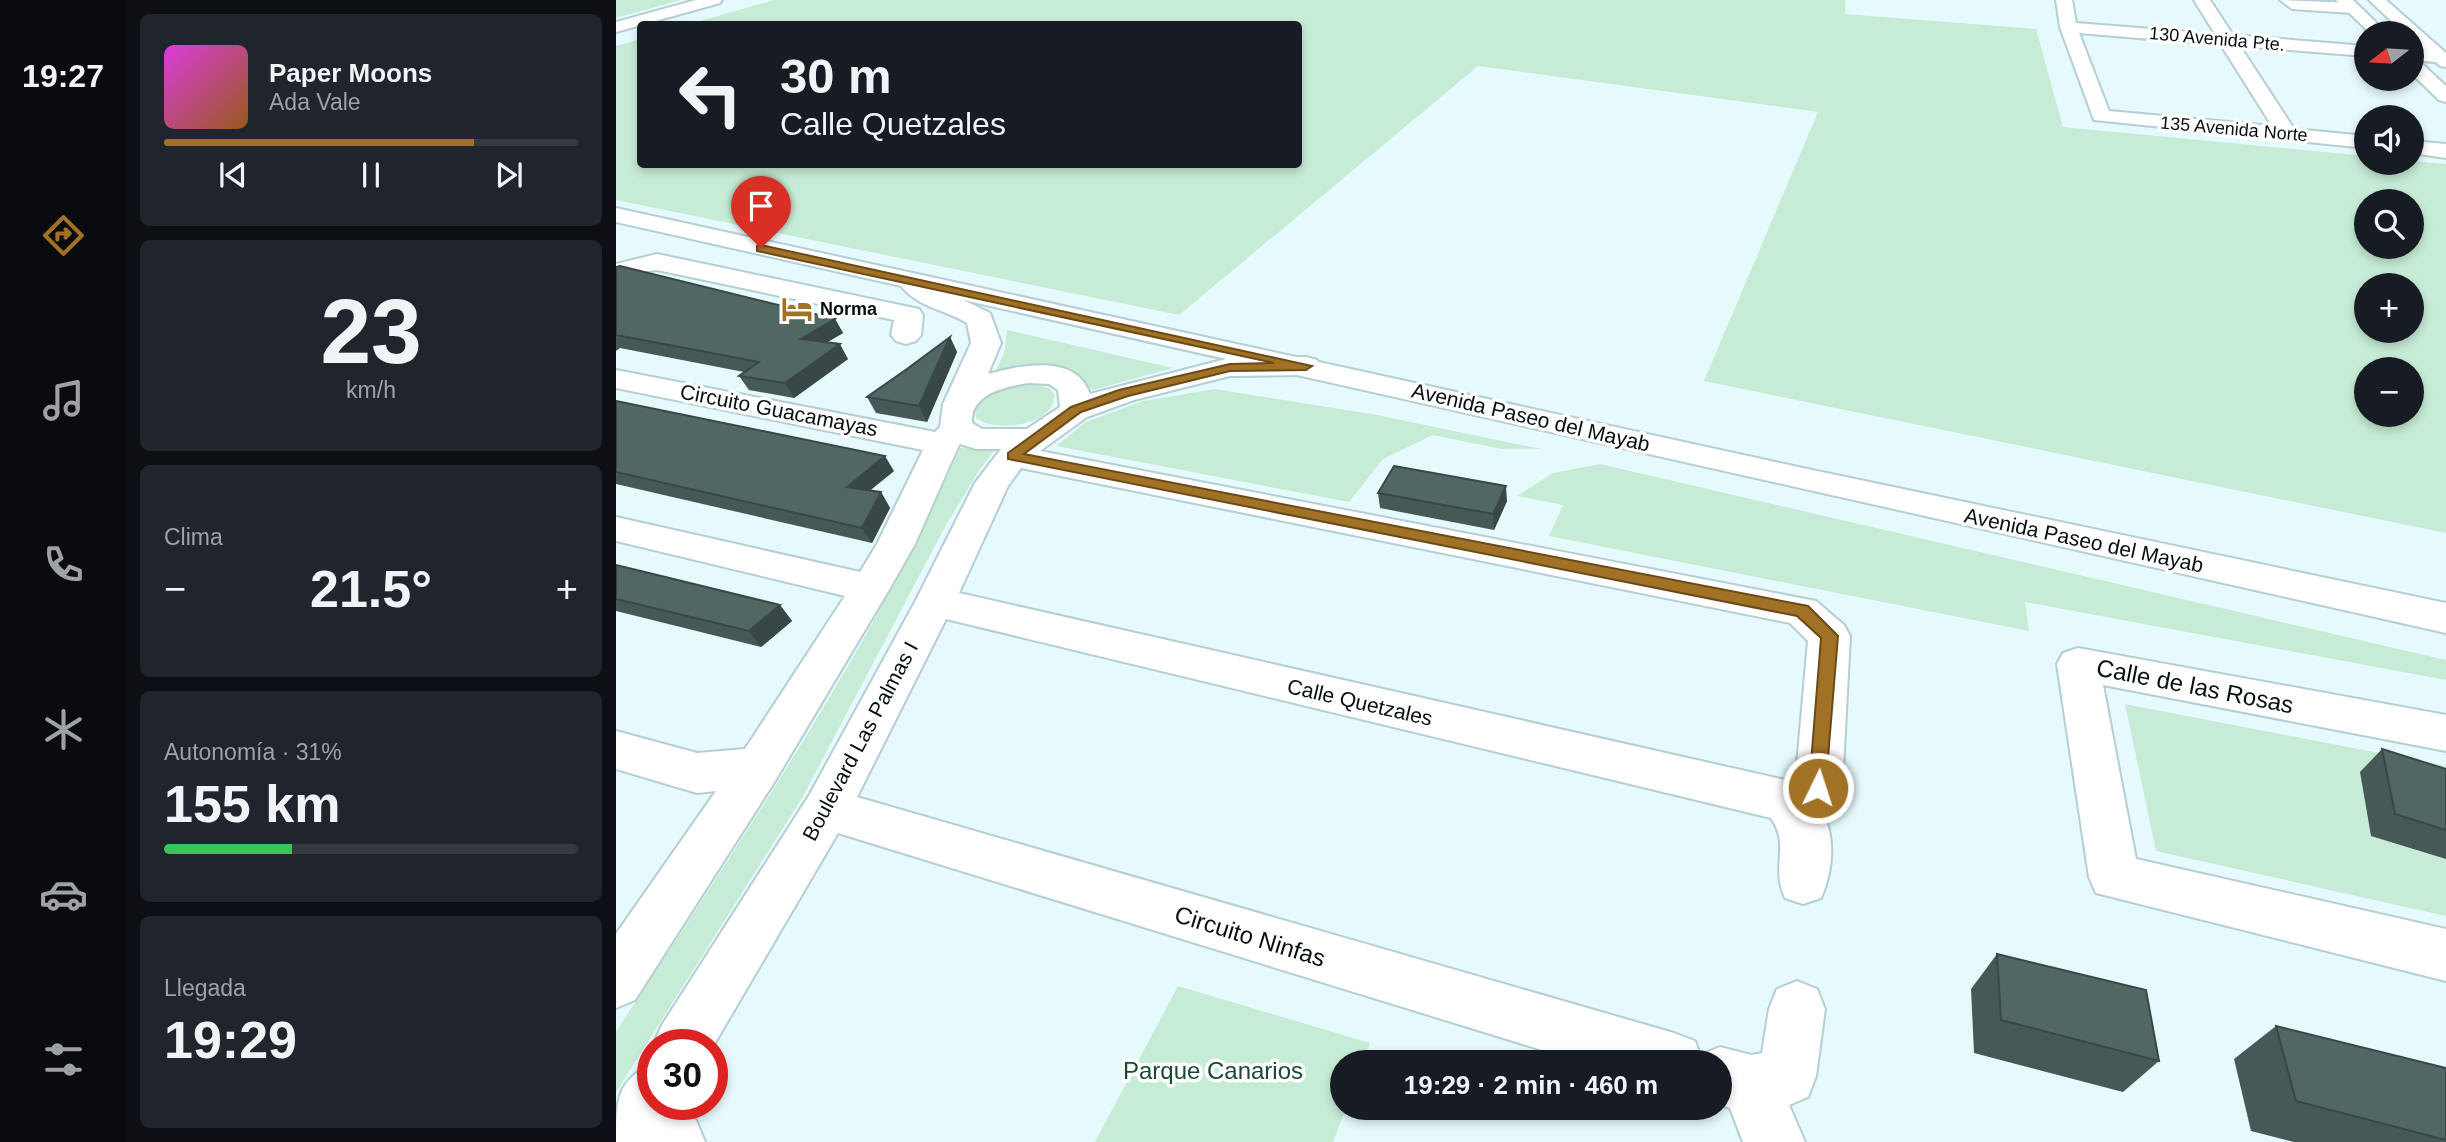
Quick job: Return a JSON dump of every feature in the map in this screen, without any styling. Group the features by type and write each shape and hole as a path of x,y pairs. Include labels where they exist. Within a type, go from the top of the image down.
{"street":[{"path":"2063,0 2068,27"},
{"path":"2202,0 2286,133"},
{"path":"2288,0 2292,4 2348,4 2366,21"},
{"path":"2377,0 2444,59"},
{"path":"665,21 722,2"},
{"path":"641,21 722,2"},
{"path":"616,27 637,22"},
{"name":"130 Avenida Pte.","path":"2068,27 2354,50"},
{"name":"135 Avenida Norte","path":"2068,27 2101,116 2354,141"},
{"path":"616,36 637,30"},
{"path":"2424,56 2444,59"},
{"path":"2424,75 2446,96"},
{"path":"2424,148 2446,150"},
{"name":"Avenida Paseo del Mayab","path":"616,215 912,283 1306,366 1798,478 2446,618"},
{"path":"616,274 634,265 657,262 909,315 906,335"},
{"path":"616,981 759,767 897,544 953,423 986,343 980,319 965,309 925,297 912,283"},
{"name":"Boulevard Las Palmas I","path":"692,1029 827,809 992,483 1024,448 1076,410 1147,386 1230,367 1306,366"},
{"path":"953,423 1007,377 1048,374 1072,384 1076,390 1076,410"},
{"name":"Circuito Guacamayas","path":"616,379 913,436 953,423 976,439 1024,448"},
{"path":"1024,448 1802,611 1829,636 1818,788 1786,801 1806,829 1803,881"},
{"path":"616,528 870,588"},
{"name":"Calle Quetzales","path":"934,602 1786,801"},
{"name":"Calle de las Rosas","path":"2446,733 2078,664 2114,877 2446,955"},
{"path":"616,750 697,773 759,767"},
{"name":"Circuito Ninfas","path":"827,809 1634,1050"},
{"path":"1774,1142 1736,1081 1787,1076 1797,1010"}],"green space":[{"path":"616,0 681,0 616,18"},
{"path":"774,0 1845,0 1845,14 2036,29 2063,127 2354,155 2354,175 2424,175 2424,162 2446,164 2446,533 1704,381 1818,112 1478,66 1179,315 616,200 616,46 637,40 637,168 1302,168 1302,21 700,21"},
{"path":"1007,330 1173,368 1093,390 1060,368 1037,365 996,371 1005,350"},
{"path":"1032,383 1049,388 1054,394 1053,404 1046,413 1024,423 1010,425 985,423 976,418 976,409 980,402 995,391"},
{"path":"1215,389 1377,415 1541,449 1501,449 1433,435 1383,459 1349,502 1056,446 1086,422 1143,401"},
{"path":"960,448 995,450 980,469 946,525 802,798 656,1029 637,1029 637,1059 616,1092 616,1032 755,818 844,674 924,525"},
{"path":"1600,464 2446,660 2446,680 2025,602 2029,631 1549,536 1563,505 1517,496 1553,473"},
{"path":"2125,704 2446,766 2446,916 2156,851"},
{"name":"Parque Canarios","path":"1178,986 1370,1043 1367,1050 1330,1050 1330,1120 1341,1120 1333,1142 1095,1142"}],"building":[{"path":"616,267 835,319 801,339 840,344 785,383 739,376 759,362 616,335"},
{"path":"950,337 919,406 867,397 907,369"},
{"path":"616,401 885,456 847,487 881,492 862,528 616,472"},
{"path":"1394,466 1506,486 1493,514 1378,493"},
{"path":"616,565 780,605 749,631 616,599"},
{"path":"2382,749 2446,769 2446,830 2395,814"},
{"path":"1997,954 2146,990 2159,1061 2001,1020"},
{"path":"2276,1026 2446,1068 2446,1140 2296,1101"}],"place":[{"name":"Norma","path":"797,309"}],"route":[{"path":"761,248 912,283 1306,366 1230,367 1124,393 1076,410 1013,456 1802,611 1829,636 1818,788"}]}
